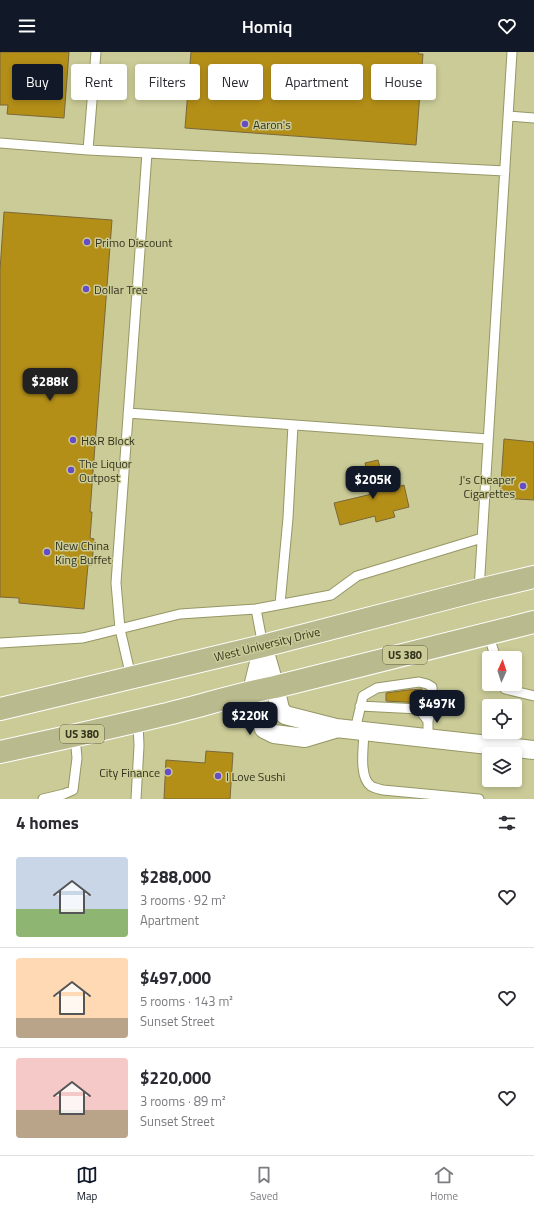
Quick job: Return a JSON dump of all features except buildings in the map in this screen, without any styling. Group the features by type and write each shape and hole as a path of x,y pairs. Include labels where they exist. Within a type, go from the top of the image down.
{"main road":[{"name":"West University Drive","path":"0,709 262,646 534,577"},
{"name":"US 380","path":"0,752 75,736 534,622"}],"street":[{"path":"262,646 275,687 280,709 285,715 336,728 360,731 428,729 534,750"},
{"path":"262,646 252,691 256,711 264,729 274,734 306,738 336,728"}],"lane":[{"path":"88,150 96,52"},
{"path":"478,590 512,52"},
{"path":"508,116 534,118"},
{"path":"0,143 88,150 505,171"},
{"path":"131,678 120,629 116,583 147,153"},
{"path":"128,413 488,439"},
{"path":"280,604 288,518 293,425"},
{"path":"0,643 83,638 180,614 256,609 331,595 357,576 482,538"},
{"path":"256,609 262,646"},
{"path":"488,634 494,651"},
{"path":"428,729 433,705 432,687 427,684 419,682 377,688 363,696 360,706 360,731 364,776 370,785 383,790 479,799"},
{"path":"513,691 534,696"},
{"path":"360,706 419,709 428,729"},
{"path":"136,799 139,746 138,720"},
{"path":"43,799 64,794 73,790 77,758 75,736"}],"place":[{"name":"Aaron's","path":"245,124"},
{"name":"Primo Discount","path":"87,242"},
{"name":"Dollar Tree","path":"86,289"},
{"name":"H&R Block","path":"73,440"},
{"name":"The Liquor Outpost","path":"71,470"},
{"name":"J's Cheaper Cigarettes","path":"523,486"},
{"name":"New China King Buffet","path":"47,552"},
{"name":"City Finance","path":"168,772"},
{"name":"I Love Sushi","path":"218,776"}]}
